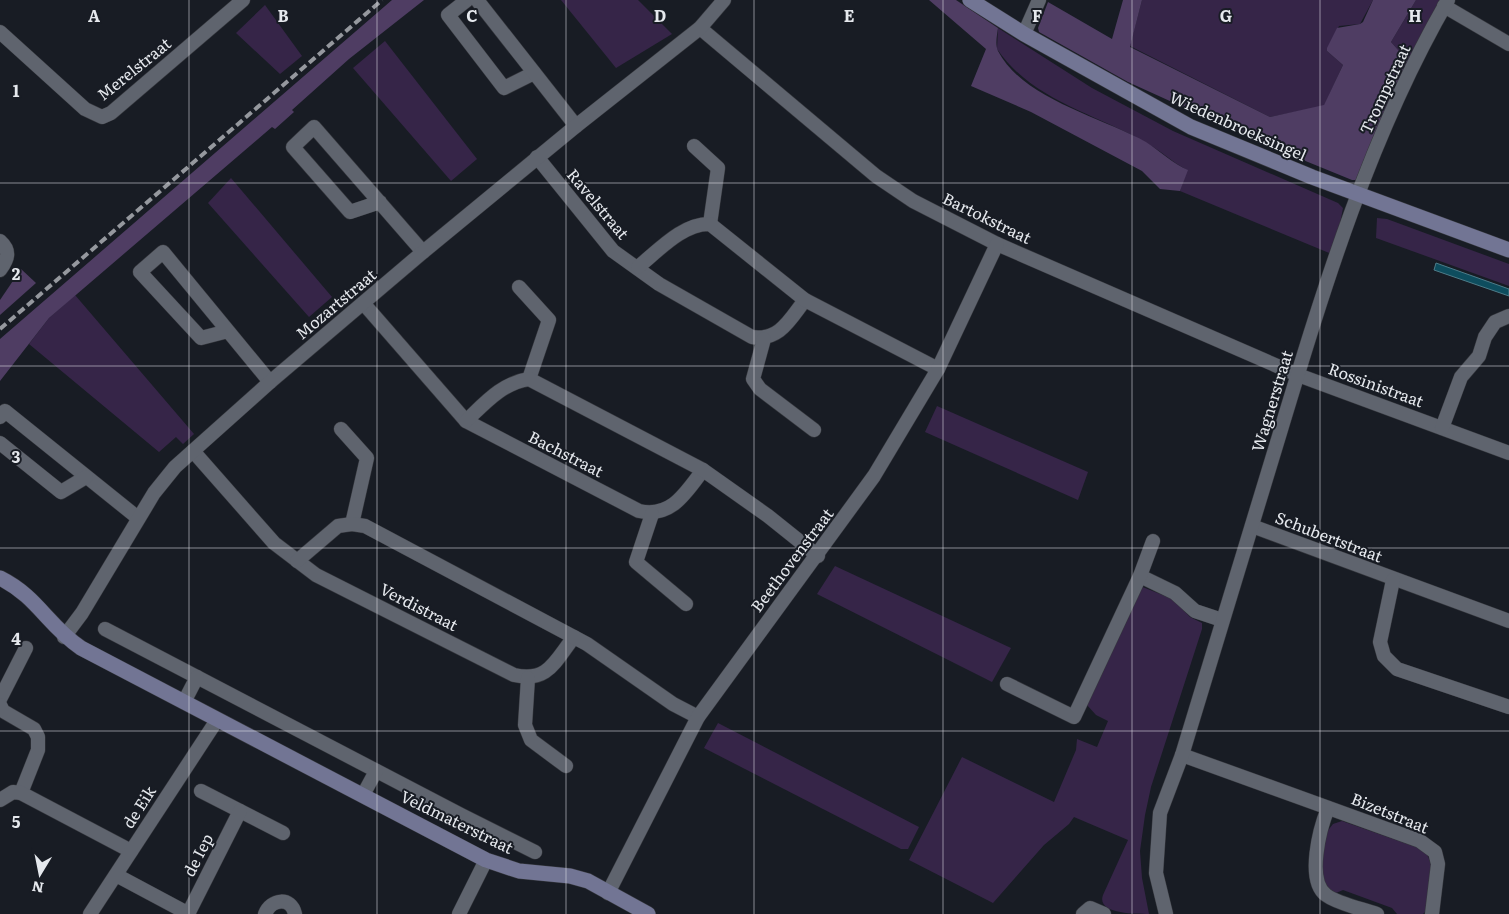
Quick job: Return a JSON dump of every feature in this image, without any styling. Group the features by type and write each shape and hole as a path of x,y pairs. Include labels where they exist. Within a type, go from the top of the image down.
{"street":[{"name":"Merelstraat","path":"0,32 85,109 102,117 111,114 244,0"},
{"path":"466,0 448,15 504,88 534,73"},
{"path":"477,0 576,126"},
{"name":"Mozartstraat","path":"64,636 82,613 159,486 193,450 270,382 537,157 700,28 724,0"},
{"name":"Wiedenbroeksingel","path":"970,0 1024,34 1191,128 1358,194 1509,250"},
{"path":"1024,34 1039,0"},
{"path":"1446,3 1509,44"},
{"name":"Trompstraat","path":"1358,194 1392,112 1446,3"},
{"name":"Bartokstraat","path":"700,28 876,176 913,201 998,244 1298,375"},
{"path":"380,202 350,212 293,147 314,127 380,202 423,252"},
{"path":"694,146 718,168 710,224"},
{"name":"Ravelstraat","path":"537,157 613,251 638,267 659,284 752,337 764,339"},
{"name":"Wagnerstraat","path":"1166,914 1156,873 1160,813 1182,755 1298,375 1358,194"},
{"path":"638,267 688,228 710,224 805,300 938,369"},
{"path":"0,241 6,247 8,254 0,270"},
{"name":"Beethovenstraat","path":"608,893 698,717 818,556 874,476 938,369 998,244"},
{"path":"228,331 201,338 140,272 163,252 270,382"},
{"path":"519,288 549,320 529,379"},
{"path":"805,300 778,332 764,339 753,379 760,389 814,430"},
{"name":"Bachstraat","path":"364,304 466,421 639,511 652,514"},
{"path":"1442,428 1461,377 1479,356 1485,337 1495,322 1509,316"},
{"name":"Rossinistraat","path":"1298,375 1509,453"},
{"path":"466,421 499,391 515,381 529,379 703,470 765,514 818,556"},
{"path":"0,417 6,411 138,518"},
{"path":"341,429 367,458 352,524"},
{"path":"0,443 61,492 86,477"},
{"name":"Verdistraat","path":"193,450 274,543 316,575 514,675 528,678"},
{"path":"686,604 636,562 652,514 667,510 687,491 703,470"},
{"path":"297,561 338,526 352,524 365,526 574,637 673,704 698,717"},
{"name":"Schubertstraat","path":"1252,526 1393,580 1509,621"},
{"path":"1007,684 1074,717 1140,576 1154,540"},
{"path":"1140,576 1175,593 1195,611 1222,620"},
{"name":"Veldmaterstraat","path":"0,578 26,593 64,636 81,648 486,860 519,871 570,876 588,881 648,914"},
{"name":"Schubertstraat","path":"1393,580 1380,642 1384,656 1397,669 1509,707"},
{"name":"Veldmaterstraat","path":"105,629 535,852"},
{"path":"566,766 531,740 525,725 528,678 540,676 550,668 574,637"},
{"path":"0,699 3,685 26,648"},
{"path":"184,702 198,677"},
{"path":"0,705 3,711 34,729 38,737 38,750 21,793"},
{"name":"de Eik","path":"90,914 217,720"},
{"name":"Bizetstraat","path":"1182,755 1420,841 1435,852 1438,864 1432,914"},
{"path":"363,796 376,771"},
{"path":"201,791 284,833"},
{"path":"0,800 13,792 21,793 131,851"},
{"name":"Bizetstraat","path":"1328,808 1322,825 1315,872 1318,886 1327,896 1377,914"},
{"name":"de Iep","path":"116,875 189,914 240,811"},
{"path":"459,914 486,860"},
{"path":"266,914 269,906 276,901 284,901 291,905 295,914"},
{"path":"1083,914 1090,908 1104,914"}],"shaded area":[{"path":"392,0 424,0 349,59 292,110 294,112 275,129 272,127 49,318 0,381 0,339"},
{"path":"561,0 638,0 672,34 616,68"},
{"path":"929,0 956,0 998,28 996,43 998,51 1010,68 1025,82 1064,105 1146,142 1188,170 1180,191 1160,189 1142,171 1031,112 971,86 986,49"},
{"path":"1123,0 1142,0 1130,47 1270,117 1324,105 1343,65 1327,51 1327,48 1337,28 1363,22 1373,0 1416,0 1391,42 1399,51 1412,57 1382,118 1356,180 1352,180 1269,146 1128,82 1039,32 1038,28 1048,2 1112,39"},
{"path":"1142,0 1373,0 1360,24 1339,26 1327,51 1343,65 1324,106 1270,117 1130,46"},
{"path":"1416,0 1445,0 1412,57 1399,51 1391,42"},
{"path":"265,5 302,56 280,74 236,33"},
{"path":"998,28 1092,88 1173,131 1338,203 1343,208 1334,255 1180,191 1187,170 1145,142 1065,104 1028,81 1011,66 997,49"},
{"path":"385,41 477,159 451,181 353,68"},
{"path":"231,178 332,297 309,317 208,203"},
{"path":"1377,218 1387,219 1509,264 1509,286 1376,238"},
{"path":"21,269 36,283 0,315 0,300"},
{"path":"75,295 194,434 183,444 176,437 159,452 29,344 49,318"},
{"path":"937,406 1088,472 1078,500 925,432"},
{"path":"835,566 1011,648 992,682 817,594"},
{"path":"1140,586 1173,599 1190,617 1202,623 1202,629 1151,787 1145,815 1140,851 1142,878 1149,914 1118,912 1105,906 1102,901 1103,895 1128,840 1074,817 1069,824 1044,845 993,903 909,860 962,757 1054,802 1076,750 1077,739 1097,747 1108,721 1096,715 1087,705"},
{"path":"718,723 919,827 908,849 901,849 704,748"},
{"path":"1342,821 1422,849 1427,855 1432,870 1426,911 1423,914 1397,914 1392,908 1343,890 1336,893 1329,889 1321,875 1326,833 1333,824"}],"water":[{"path":"1436,263 1509,289 1509,296 1434,270"}],"railway":[{"path":"0,329 382,0"}]}
